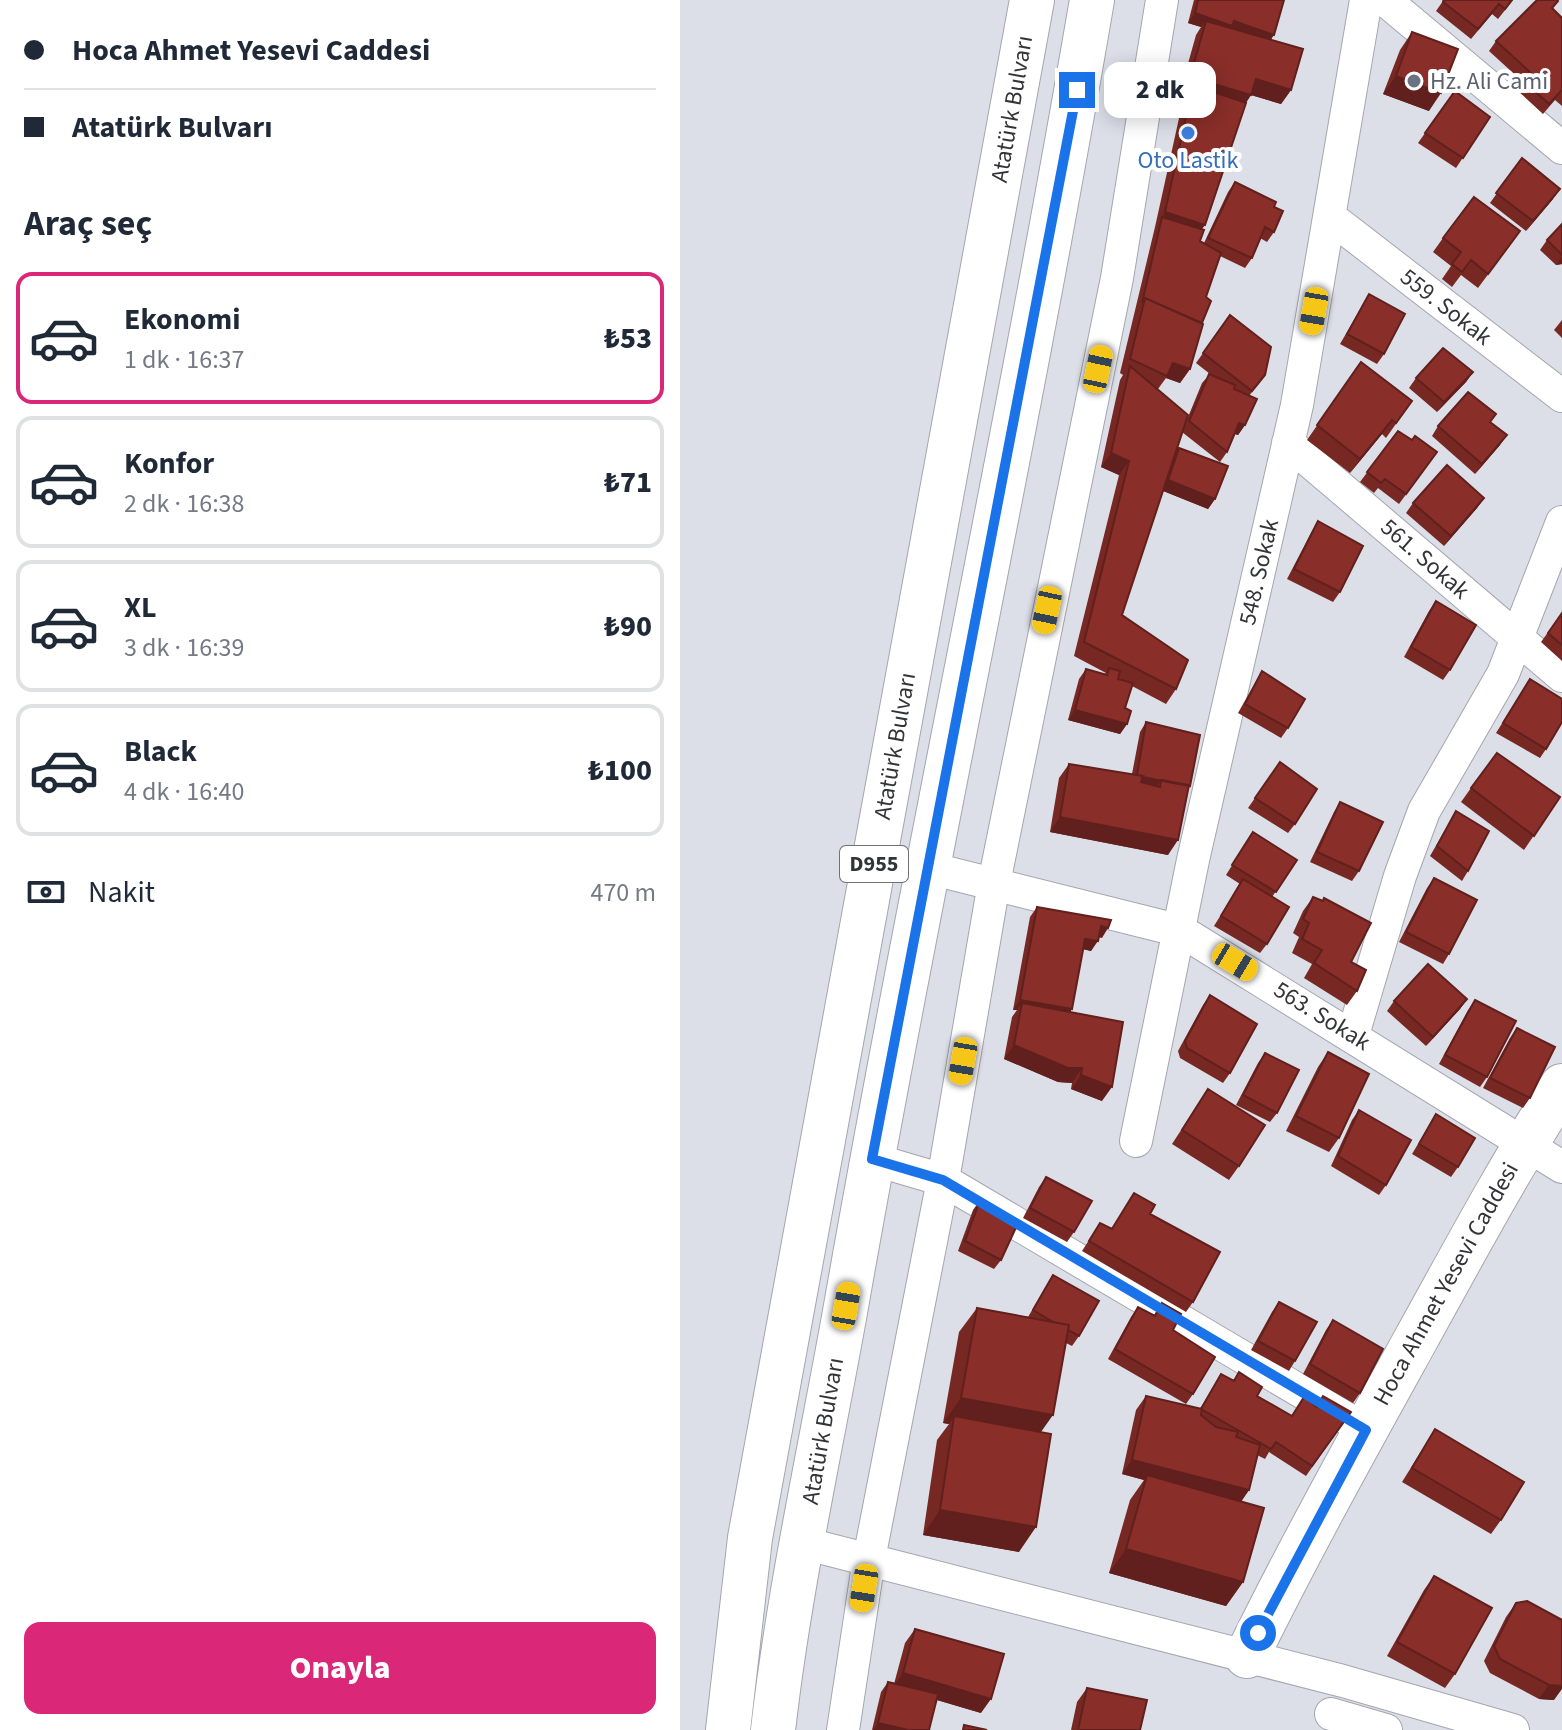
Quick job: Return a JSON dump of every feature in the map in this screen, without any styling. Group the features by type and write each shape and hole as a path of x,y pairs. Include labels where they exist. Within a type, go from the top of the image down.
{"main road":[{"name":"Atatürk Bulvarı","path":"728,1730 750,1538 1032,0"},
{"name":"Atatürk Bulvarı","path":"773,1730 803,1543 925,867 1056,211 1092,0"},
{"name":"Hoca Ahmet Yesevi Caddesi","path":"1247,1656 1293,1562 1524,1144 1562,1086"}],"street":[{"path":"843,1730 869,1559 943,1180 994,883 1117,278 1162,0"},
{"name":"548. Sokak","path":"1136,1141 1193,860 1288,443 1366,0"},
{"path":"1385,0 1562,148"},
{"name":"559. Sokak","path":"1330,217 1562,396"},
{"name":"561. Sokak","path":"1288,443 1562,676"},
{"path":"1353,1035 1400,876 1424,811 1457,758 1519,640 1562,522"},
{"name":"563. Sokak","path":"925,867 1181,931 1562,1167"},
{"path":"872,1159 943,1180 1366,1430"},
{"path":"803,1543 1343,1681 1513,1730"},
{"path":"1343,1681 1329,1722 1386,1730"}],"building":[{"path":"1198,0 1284,0 1274,35 1234,21 1232,26 1195,13"},
{"path":"1444,0 1512,0 1505,9 1499,4 1478,29"},
{"path":"1537,0 1557,0 1552,8 1562,18 1562,90 1549,104 1525,82 1532,74 1496,41"},
{"path":"1206,21 1303,49 1291,90 1256,79 1251,95 1190,77"},
{"path":"1412,32 1458,49 1441,93 1396,76"},
{"path":"1193,85 1246,103 1205,225 1165,212"},
{"path":"1455,91 1490,117 1463,158 1425,133"},
{"path":"1522,158 1560,189 1533,221 1496,193"},
{"path":"1235,182 1276,202 1274,207 1283,211 1274,232 1265,227 1252,258 1208,238"},
{"path":"1474,197 1520,231 1488,274 1471,260 1462,272 1452,264 1461,252 1443,238"},
{"path":"1162,217 1204,230 1200,241 1221,253 1206,297 1211,301 1202,323 1145,298 1142,303"},
{"path":"1562,224 1562,255 1547,240"},
{"path":"1369,294 1405,314 1384,354 1347,334"},
{"path":"1145,298 1203,324 1190,369 1173,363 1167,376 1130,359"},
{"path":"1230,315 1271,347 1265,375 1252,391 1203,353"},
{"path":"1443,348 1473,372 1444,402 1416,378"},
{"path":"1361,362 1412,401 1396,423 1392,420 1360,459 1317,425"},
{"path":"1130,366 1188,415 1122,615 1188,660 1176,689 1084,642 1129,461 1111,453"},
{"path":"1209,374 1257,399 1245,425 1239,423 1227,452 1189,421"},
{"path":"1468,392 1496,414 1490,422 1507,435 1482,464 1438,426"},
{"path":"1398,431 1412,440 1415,436 1437,452 1406,494 1385,479 1381,483 1367,472"},
{"path":"1179,448 1228,466 1215,499 1168,480"},
{"path":"1447,465 1484,498 1451,536 1413,503"},
{"path":"1318,521 1363,546 1340,592 1294,569"},
{"path":"1436,601 1476,625 1450,670 1411,647"},
{"path":"1562,613 1562,645 1548,633"},
{"path":"1109,668 1120,671 1118,679 1133,683 1125,708 1131,711 1127,724 1075,710 1086,669 1107,675"},
{"path":"1262,671 1305,699 1288,728 1245,704"},
{"path":"1530,679 1562,699 1562,722 1546,749 1503,723"},
{"path":"1146,722 1200,735 1190,786 1137,775"},
{"path":"1497,753 1560,797 1534,836 1471,788"},
{"path":"1280,762 1317,789 1295,824 1255,798"},
{"path":"1069,764 1143,776 1141,782 1160,787 1161,780 1189,785 1178,840 1060,817"},
{"path":"1340,802 1383,822 1359,871 1317,852"},
{"path":"1456,811 1489,831 1468,871 1437,846"},
{"path":"1253,832 1297,860 1276,892 1232,865"},
{"path":"1434,878 1477,900 1449,954 1406,932"},
{"path":"1243,879 1289,907 1267,944 1221,916"},
{"path":"1313,897 1323,901 1324,898 1371,923 1351,962 1366,970 1357,991 1314,963 1322,950 1302,939 1309,923 1303,919"},
{"path":"1037,907 1111,920 1108,928 1101,926 1098,941 1085,939 1072,1009 1020,1000"},
{"path":"1428,964 1467,999 1433,1037 1394,1001"},
{"path":"1210,995 1257,1024 1230,1073 1187,1048 1185,1041"},
{"path":"1475,1000 1516,1021 1487,1077 1445,1055"},
{"path":"1022,1003 1123,1022 1112,1087 1081,1075 1082,1068 1068,1068 1014,1045"},
{"path":"1517,1028 1555,1047 1530,1098 1490,1078"},
{"path":"1328,1052 1369,1074 1339,1138 1296,1116"},
{"path":"1265,1053 1299,1070 1277,1113 1243,1095"},
{"path":"1208,1089 1265,1125 1239,1166 1182,1130"},
{"path":"1359,1110 1411,1140 1386,1185 1338,1156"},
{"path":"1436,1114 1475,1138 1458,1167 1419,1144"},
{"path":"1046,1177 1092,1201 1074,1232 1030,1208"},
{"path":"1134,1193 1155,1205 1150,1214 1220,1252 1193,1302 1089,1241 1100,1223 1112,1229"},
{"path":"980,1200 1019,1221 1001,1260 965,1241"},
{"path":"1053,1275 1099,1301 1079,1336 1068,1330 1069,1325 1053,1322 1033,1310"},
{"path":"1279,1302 1317,1322 1295,1361 1258,1341"},
{"path":"1162,1303 1181,1314 1173,1330 1215,1357 1193,1394 1115,1349 1138,1307 1155,1316"},
{"path":"977,1308 1069,1325 1053,1415 961,1398"},
{"path":"1333,1320 1383,1349 1360,1393 1310,1364"},
{"path":"1239,1372 1262,1387 1257,1396 1292,1416 1304,1397 1317,1407 1323,1396 1351,1412 1312,1466 1276,1442 1271,1449 1201,1409 1221,1374 1234,1381"},
{"path":"1146,1396 1202,1409 1201,1415 1216,1427 1238,1432 1236,1437 1260,1445 1249,1490 1132,1460"},
{"path":"954,1416 1051,1434 1036,1527 940,1510"},
{"path":"1435,1429 1524,1482 1501,1520 1412,1468"},
{"path":"1147,1475 1264,1508 1243,1582 1126,1549"},
{"path":"1434,1576 1492,1608 1455,1674 1397,1642"},
{"path":"1527,1601 1562,1620 1562,1686 1549,1685 1500,1659 1494,1646 1516,1603"},
{"path":"915,1629 1004,1654 991,1699 903,1673"},
{"path":"888,1682 938,1694 929,1730 908,1730 878,1723"},
{"path":"1087,1688 1147,1700 1140,1730 1078,1730"},
{"path":"964,1725 987,1730 963,1730"}],"place":[{"name":"Hz. Ali Cami","path":"1414,81"},
{"name":"Oto Lastik","path":"1188,133"}],"route":[{"path":"1077,90 1056,211 925,867 872,1159 943,1180 1366,1430 1293,1562 1258,1633"}]}
